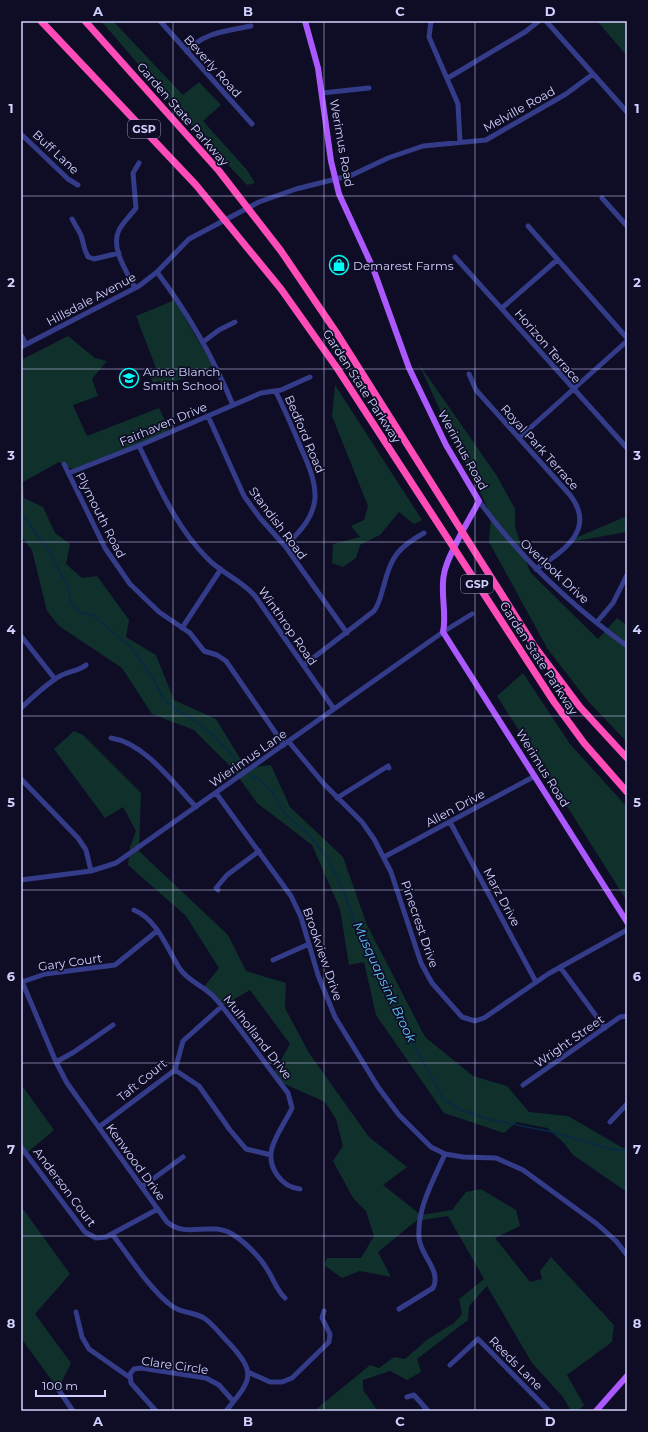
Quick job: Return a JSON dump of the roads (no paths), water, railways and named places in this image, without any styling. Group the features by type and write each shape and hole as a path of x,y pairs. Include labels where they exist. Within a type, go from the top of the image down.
{"highway":[{"name":"Garden State Parkway","path":"41,21 196,185 281,289 337,368 554,702 584,744 627,792"},
{"name":"Garden State Parkway","path":"85,21 207,156 281,251 338,334 535,647 580,707 627,758"}],"main road":[{"name":"Werimus Road","path":"305,21 316,58 335,180 345,209 373,268 409,368 446,445 479,501 446,565 443,579 445,618 443,632 627,922"},
{"path":"596,1411 627,1376"}],"street":[{"name":"Beverly Road","path":"160,21 252,124"},
{"path":"431,21 429,37 448,78 460,111 460,142"},
{"path":"448,78 525,32 539,21"},
{"path":"546,21 627,112"},
{"path":"187,52 195,44 208,36 251,26"},
{"name":"Melville Road","path":"335,180 352,175 388,158 412,149 434,144 479,142 493,137 566,94 593,74"},
{"path":"322,93 369,88"},
{"name":"Buff Lane","path":"21,134 68,179 78,185"},
{"path":"135,288 119,253 117,244 119,230 136,208 137,199 133,173 139,163"},
{"name":"Hillsdale Avenue","path":"24,346 135,288 157,272 189,240 210,226 259,202 296,189 335,180"},
{"path":"602,198 627,226"},
{"path":"72,219 81,235 88,257 94,259 119,253"},
{"path":"519,438 627,340 528,226"},
{"name":"Horizon Terrace","path":"455,257 627,448"},
{"path":"502,308 558,260"},
{"path":"157,272 183,308 203,342 220,373 233,405"},
{"path":"203,342 219,330 235,322"},
{"path":"21,335 24,346"},
{"name":"Royal Park Terrace","path":"470,374 476,390 570,495 579,513 579,526 573,539 557,555 536,569"},
{"name":"Fairhaven Drive","path":"68,473 139,446 261,393 276,392 310,377"},
{"name":"Bedford Road","path":"276,392 313,473 316,488 314,504 308,520 296,536 285,546"},
{"name":"Standish Road","path":"208,416 244,496 260,518 285,546 347,634"},
{"name":"Winthrop Road","path":"139,446 176,519 207,558 250,589 334,709"},
{"name":"Plymouth Road","path":"64,464 105,548 120,572 147,602 195,638 204,651 217,655 226,661 286,743"},
{"name":"Overlook Drive","path":"479,501 506,537 536,569 627,646"},
{"path":"304,665 370,616 378,605 388,569 395,555 405,545 424,533"},
{"path":"182,628 221,569"},
{"path":"597,622 613,603 627,575"},
{"name":"Wierimus Lane","path":"21,880 91,871 116,863 443,632 472,614"},
{"path":"21,636 55,679"},
{"path":"21,708 55,679 72,671 81,669 86,665"},
{"path":"111,738 130,744 144,753 196,807"},
{"name":"Pinecrest Drive","path":"286,743 336,798 368,830 384,857 397,888 426,973 438,992 462,1016 471,1020 484,1018 560,967 627,930"},
{"path":"336,798 388,766 389,768"},
{"name":"Allen Drive","path":"384,857 535,776"},
{"path":"21,779 78,838 86,850 91,871"},
{"name":"Brookview Drive","path":"216,793 297,907 328,1003 342,1030 375,1083 412,1129 431,1147 445,1154"},
{"name":"Marz Drive","path":"450,822 536,982"},
{"path":"218,890 216,888 227,875 259,852"},
{"name":"Mulholland Drive","path":"134,910 141,913 166,942 180,970 191,981 214,997 288,1093 292,1108 272,1147 271,1155"},
{"name":"Gary Court","path":"22,980 45,974 115,965 157,931"},
{"path":"273,960 309,944"},
{"path":"560,967 605,1028"},
{"name":"Kenwood Drive","path":"22,980 56,1062 67,1082 98,1127 171,1225 182,1230 213,1228 233,1234 264,1264 276,1288 285,1298"},
{"name":"Taft Court","path":"98,1127 175,1070 183,1041 221,1007"},
{"name":"Wright Street","path":"523,1085 620,1018 627,1016"},
{"path":"56,1062 74,1052 113,1025"},
{"path":"175,1070 199,1086 246,1150 271,1155 274,1170 278,1178 293,1188 300,1189"},
{"path":"610,1122 627,1104"},
{"name":"Anderson Court","path":"22,1147 85,1232 96,1238 106,1237 158,1209"},
{"path":"400,1309 433,1288 435,1284 433,1270 420,1244 419,1222 422,1205 445,1154 463,1157 496,1158 523,1170 597,1224 616,1241 627,1255"},
{"path":"142,1187 183,1157"},
{"path":"112,1234 156,1292 174,1308 208,1321 241,1356 248,1372 246,1384 226,1411"},
{"path":"248,1372 263,1380 276,1383 297,1375 329,1342 330,1334 322,1318 324,1311"},
{"path":"76,1312 82,1337 89,1349 130,1377"},
{"name":"Reeds Lane","path":"450,1365 478,1339 549,1411"},
{"name":"Clare Circle","path":"156,1411 131,1383 130,1377 132,1372 138,1368 200,1376 220,1385 233,1401"},
{"path":"58,1389 74,1411"},
{"path":"407,1397 414,1395 428,1411"}],"waterway":[{"name":"Musquapsink Brook","path":"21,513 47,548 68,587 71,602 79,612 94,616 132,648 154,680 163,698 178,711 196,721 215,737 244,768"},
{"name":"Musquapsink Brook","path":"251,776 259,779 272,791 284,813 309,835 329,860 344,892 355,923 396,1012 444,1100 461,1110 492,1120 552,1132 614,1150 627,1150"}],"place":[{"name":"Demarest Farms","path":"339,265"},
{"name":"Anne Blanch Smith School","path":"129,378"}]}
